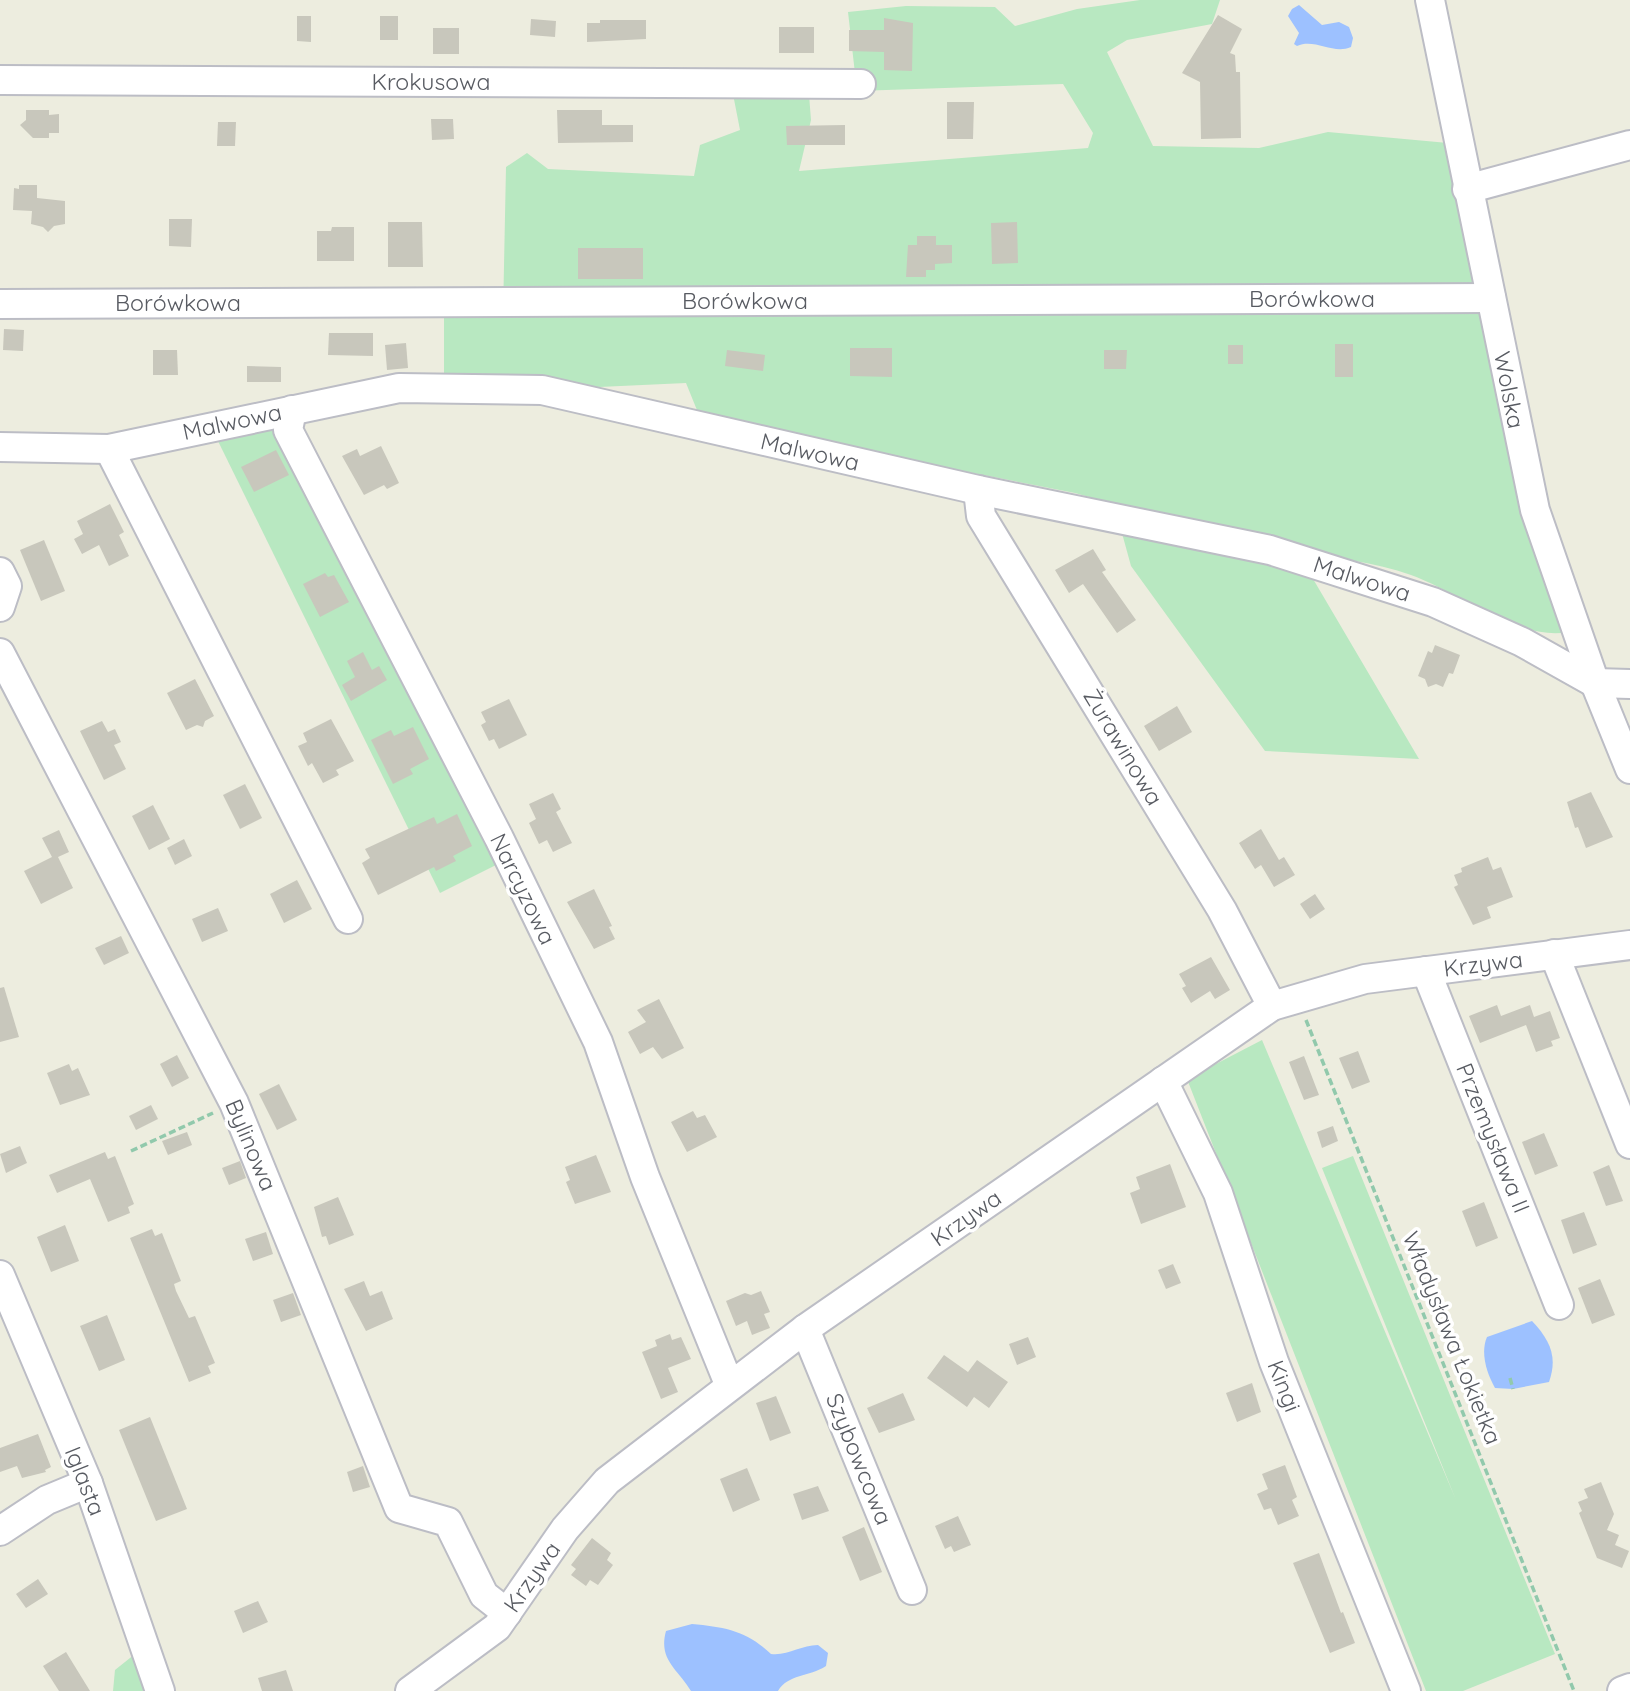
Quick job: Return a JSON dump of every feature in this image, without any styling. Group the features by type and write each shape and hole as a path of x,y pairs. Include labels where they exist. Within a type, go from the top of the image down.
{"street":[{"name":"Wolska","path":"1430,0 1535,510 1595,683 1630,769"},
{"name":"Krokusowa","path":"0,80 862,84"},
{"path":"1467,189 1630,145"},
{"name":"Borówkowa","path":"0,304 1491,298"},
{"name":"Malwowa","path":"0,447 109,449 399,388 542,390 978,490 1270,550 1433,602 1521,642 1595,683"},
{"name":"Narcyzowa","path":"292,410 288,429 499,838 598,1042 645,1177 729,1384"},
{"path":"109,449 348,919"},
{"name":"Żurawinowa","path":"978,490 981,516 1222,910 1284,1002"},
{"path":"0,572 7,586 0,607"},
{"name":"Bylinowa","path":"0,653 234,1103 398,1508 448,1522 484,1595 507,1613"},
{"path":"1595,683 1630,684"},
{"name":"Krzywa","path":"410,1691 497,1627 565,1529 607,1481 729,1384 1163,1081 1284,1002 1365,979 1630,945"},
{"path":"1554,954 1630,1144"},
{"name":"Przemysława II","path":"1426,971 1559,1305"},
{"name":"Kingi","path":"1163,1081 1218,1193 1274,1362 1406,1691"},
{"name":"Iglasta","path":"0,1275 88,1483 160,1691"},
{"name":"Szybowcowa","path":"805,1329 912,1590"},
{"path":"0,1531 47,1500 88,1483"},
{"path":"1622,1691 1630,1688"}],"path":[{"name":"Władysława Łokietka","path":"1284,1002 1574,1691"},
{"path":"131,1151 234,1103"},
{"path":"1510,1378 1513,1389"}],"green space":[{"path":"1140,0 1220,0 1212,24 1127,40 1107,52 1153,146 1259,148 1328,132 1448,143 1569,632 1530,630 1489,614 1411,575 1369,563 1296,550 1419,759 1265,751 1131,566 1114,504 1075,493 701,420 686,383 599,387 444,381 444,312 503,315 506,167 527,153 548,169 694,176 700,145 740,130 732,89 808,82 811,120 799,171 1088,148 1093,133 1063,84 857,91 848,12 906,6 995,7 1015,26 1077,9"},
{"path":"278,423 500,863 440,893 216,437"},
{"path":"1262,1040 1456,1500 1322,1168 1353,1156 1555,1654 1463,1691 1426,1691 1187,1079"},
{"path":"135,1654 148,1691 113,1691 115,1670"}],"water":[{"path":"1299,5 1322,25 1339,22 1349,27 1353,38 1351,47 1338,49 1294,44 1299,33 1288,16 1292,9"},
{"path":"1532,1321 1551,1349 1553,1365 1549,1382 1513,1389 1495,1388 1485,1363 1487,1337"},
{"path":"692,1624 744,1635 771,1654 818,1645 828,1653 826,1666 787,1681 778,1691 691,1691 667,1657 664,1641 666,1631"}],"building":[{"path":"1218,15 1242,29 1230,53 1235,55 1236,72 1240,72 1241,138 1201,139 1200,82 1182,73"},
{"path":"297,16 311,16 311,42 297,41"},
{"path":"380,16 398,16 398,40 380,40"},
{"path":"884,18 913,23 912,71 884,70 884,52 849,51 849,30 884,30"},
{"path":"531,19 556,21 555,37 530,35"},
{"path":"600,20 646,20 646,39 587,42 587,23 600,23"},
{"path":"779,27 814,27 814,53 779,53"},
{"path":"433,28 459,28 459,54 433,54"},
{"path":"947,102 974,102 973,139 947,139"},
{"path":"26,110 49,110 49,115 59,114 59,133 49,133 49,138 33,138 20,125 26,120"},
{"path":"557,110 602,110 602,125 633,125 633,142 558,143"},
{"path":"431,119 453,119 454,139 432,140"},
{"path":"218,122 236,122 235,146 217,146"},
{"path":"845,125 845,145 787,145 786,126"},
{"path":"19,185 37,185 37,198 65,201 65,224 54,226 48,232 43,227 31,224 32,211 13,210 14,188 19,189"},
{"path":"169,219 192,219 191,247 169,246"},
{"path":"388,222 422,222 423,267 388,267"},
{"path":"1017,222 1018,263 992,264 991,223"},
{"path":"332,227 354,227 354,261 317,261 317,231 331,231"},
{"path":"917,236 936,236 936,245 952,245 952,263 935,264 935,270 926,270 926,277 906,277 908,245 917,245"},
{"path":"578,248 643,248 643,279 578,279"},
{"path":"4,329 24,330 23,351 3,350"},
{"path":"329,333 373,333 373,356 328,355"},
{"path":"406,343 408,368 387,370 385,345"},
{"path":"1335,344 1353,344 1353,377 1335,377"},
{"path":"1228,345 1243,345 1243,364 1228,364"},
{"path":"850,348 892,348 892,377 850,376"},
{"path":"153,350 177,350 178,375 153,375"},
{"path":"727,350 765,355 763,371 725,366"},
{"path":"1104,350 1127,350 1126,369 1104,369"},
{"path":"247,366 281,367 281,382 247,382"},
{"path":"381,446 399,483 387,489 384,485 364,495 342,456 357,449 360,456"},
{"path":"276,450 289,475 254,492 241,467"},
{"path":"110,504 124,532 119,535 129,556 109,566 99,545 82,554 74,539 83,534 77,521"},
{"path":"44,540 65,591 41,601 20,550"},
{"path":"1093,549 1106,570 1102,572 1136,620 1117,633 1083,584 1069,593 1055,570"},
{"path":"325,573 328,577 334,575 349,602 320,617 303,584"},
{"path":"1435,645 1460,655 1453,674 1449,673 1443,687 1436,684 1428,687 1425,679 1418,676 1428,651 1432,653"},
{"path":"363,652 372,670 379,666 387,680 351,701 342,685 355,677 347,661"},
{"path":"195,679 214,716 205,721 203,727 197,725 186,730 167,693"},
{"path":"509,699 527,735 499,749 494,739 489,741 481,725 486,722 481,712"},
{"path":"1177,706 1192,732 1159,751 1144,726"},
{"path":"331,719 354,761 336,770 339,775 323,783 312,763 308,766 298,746 307,742 303,733"},
{"path":"102,721 108,732 115,729 121,742 114,745 126,769 104,780 80,731"},
{"path":"413,727 429,759 410,769 413,774 393,784 371,740 391,730 394,736"},
{"path":"245,784 262,818 240,829 223,795"},
{"path":"1591,792 1613,837 1586,848 1578,827 1575,828 1567,802"},
{"path":"553,793 561,809 556,812 572,843 553,852 547,840 539,844 529,823 536,819 529,804"},
{"path":"153,805 170,839 149,850 132,816"},
{"path":"457,814 472,846 453,856 456,861 436,871 434,867 378,895 362,863 370,858 365,849 434,817 437,824"},
{"path":"1261,829 1279,860 1284,857 1295,875 1274,887 1261,865 1255,869 1239,843"},
{"path":"59,830 69,852 58,857 73,888 41,904 24,871 52,857 42,838"},
{"path":"184,839 192,856 175,865 167,848"},
{"path":"1488,857 1493,870 1501,867 1513,897 1487,907 1491,918 1473,925 1454,887 1458,885 1454,875 1462,872 1461,868"},
{"path":"297,880 312,909 284,923 270,894"},
{"path":"594,889 612,926 609,927 615,939 594,949 567,902"},
{"path":"1315,894 1325,909 1310,919 1300,904"},
{"path":"218,908 228,931 202,942 192,919"},
{"path":"121,936 129,953 104,965 95,948"},
{"path":"1211,957 1230,990 1215,999 1210,991 1191,1003 1182,988 1186,986 1179,974"},
{"path":"4,987 19,1037 0,1042 0,988"},
{"path":"659,999 684,1048 662,1059 653,1047 640,1054 628,1032 646,1022 637,1010"},
{"path":"1497,1005 1501,1016 1530,1005 1534,1017 1550,1011 1560,1038 1551,1041 1553,1046 1536,1052 1526,1025 1480,1043 1469,1016"},
{"path":"1358,1051 1370,1082 1352,1089 1339,1058"},
{"path":"177,1055 189,1078 172,1087 160,1064"},
{"path":"1304,1056 1319,1095 1304,1100 1289,1062"},
{"path":"69,1064 72,1071 78,1068 90,1095 60,1105 47,1073"},
{"path":"279,1084 297,1120 277,1130 259,1094"},
{"path":"151,1105 158,1119 136,1130 129,1116"},
{"path":"693,1111 697,1118 705,1115 717,1137 687,1152 671,1122"},
{"path":"1333,1126 1338,1141 1322,1148 1317,1132"},
{"path":"187,1132 192,1145 168,1155 162,1141"},
{"path":"1544,1133 1558,1166 1535,1175 1522,1142"},
{"path":"20,1146 27,1163 6,1173 0,1154"},
{"path":"105,1152 108,1159 115,1156 134,1204 128,1207 130,1213 108,1222 90,1179 57,1193 49,1175"},
{"path":"596,1155 611,1192 575,1204 566,1182 570,1180 565,1167"},
{"path":"240,1161 246,1178 229,1185 222,1168"},
{"path":"1170,1164 1186,1207 1141,1224 1130,1193 1140,1189 1136,1177"},
{"path":"1609,1165 1623,1201 1606,1206 1593,1172"},
{"path":"338,1197 354,1235 329,1245 326,1236 322,1237 314,1207"},
{"path":"1484,1202 1498,1238 1476,1247 1462,1211"},
{"path":"1584,1212 1597,1245 1573,1254 1561,1220"},
{"path":"65,1225 79,1261 51,1272 37,1237"},
{"path":"152,1229 155,1236 162,1233 181,1281 174,1284 176,1291 189,1318 195,1316 215,1363 208,1366 211,1373 189,1382 130,1238"},
{"path":"266,1232 273,1254 253,1261 245,1239"},
{"path":"1173,1264 1181,1283 1166,1289 1158,1270"},
{"path":"1600,1279 1615,1315 1592,1324 1578,1288"},
{"path":"364,1281 370,1296 382,1291 393,1319 366,1331 344,1289"},
{"path":"761,1291 770,1312 764,1314 770,1328 752,1335 747,1321 736,1326 726,1301 745,1293 751,1295"},
{"path":"293,1293 301,1315 281,1322 273,1300"},
{"path":"107,1315 125,1360 99,1371 80,1326"},
{"path":"670,1334 672,1340 681,1337 691,1359 668,1368 678,1392 661,1399 642,1352 657,1346 655,1340"},
{"path":"1028,1337 1036,1357 1017,1365 1009,1344"},
{"path":"944,1355 968,1372 977,1360 1008,1382 989,1408 974,1397 967,1407 927,1378"},
{"path":"1252,1383 1261,1412 1237,1422 1226,1393"},
{"path":"903,1393 915,1420 879,1433 867,1408"},
{"path":"776,1396 791,1433 770,1441 756,1403"},
{"path":"150,1417 187,1509 156,1521 119,1430"},
{"path":"38,1434 51,1467 45,1470 46,1472 22,1478 17,1466 0,1472 0,1448"},
{"path":"1285,1465 1297,1497 1292,1500 1299,1516 1278,1525 1271,1508 1264,1510 1257,1494 1268,1489 1262,1474"},
{"path":"363,1466 370,1487 353,1492 347,1472"},
{"path":"747,1468 760,1500 733,1512 720,1479"},
{"path":"1601,1482 1614,1514 1607,1530 1619,1535 1615,1545 1629,1551 1622,1568 1597,1558 1579,1513 1582,1511 1578,1502 1588,1498 1584,1489"},
{"path":"818,1486 829,1511 802,1520 793,1494"},
{"path":"958,1516 971,1545 954,1552 951,1546 945,1549 935,1526"},
{"path":"864,1527 882,1572 860,1581 842,1537"},
{"path":"592,1538 611,1553 607,1560 613,1565 598,1585 590,1580 586,1586 571,1575 576,1569 571,1565"},
{"path":"1319,1553 1355,1643 1330,1653 1293,1563"},
{"path":"38,1579 48,1594 26,1608 16,1594"},
{"path":"258,1601 268,1622 243,1633 234,1611"},
{"path":"66,1652 90,1691 59,1691 43,1666"},
{"path":"286,1670 293,1691 262,1691 258,1678"}]}
